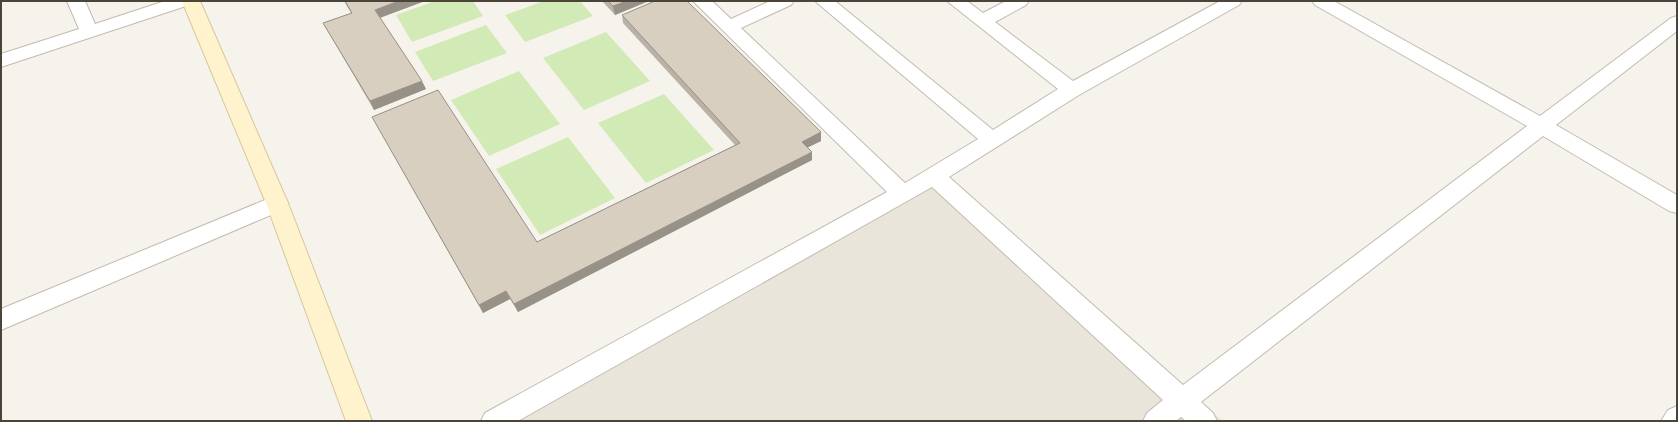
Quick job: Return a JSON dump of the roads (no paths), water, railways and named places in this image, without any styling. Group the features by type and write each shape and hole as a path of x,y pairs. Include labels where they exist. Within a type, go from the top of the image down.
{"street":[{"path":"76,1 89,32"},
{"path":"1,61 183,1"},
{"path":"191,1 277,203 359,421"},
{"path":"702,1 902,194"},
{"path":"730,27 785,1"},
{"path":"824,1 991,139"},
{"path":"956,1 1072,90"},
{"path":"982,21 1020,1"},
{"path":"494,421 934,176 991,139 1072,90 1233,1"},
{"path":"1321,1 1542,126 1677,205"},
{"path":"1156,421 1677,22"},
{"path":"934,176 1204,421"},
{"path":"1,320 277,203"},
{"path":"1674,421 1677,418"}]}
